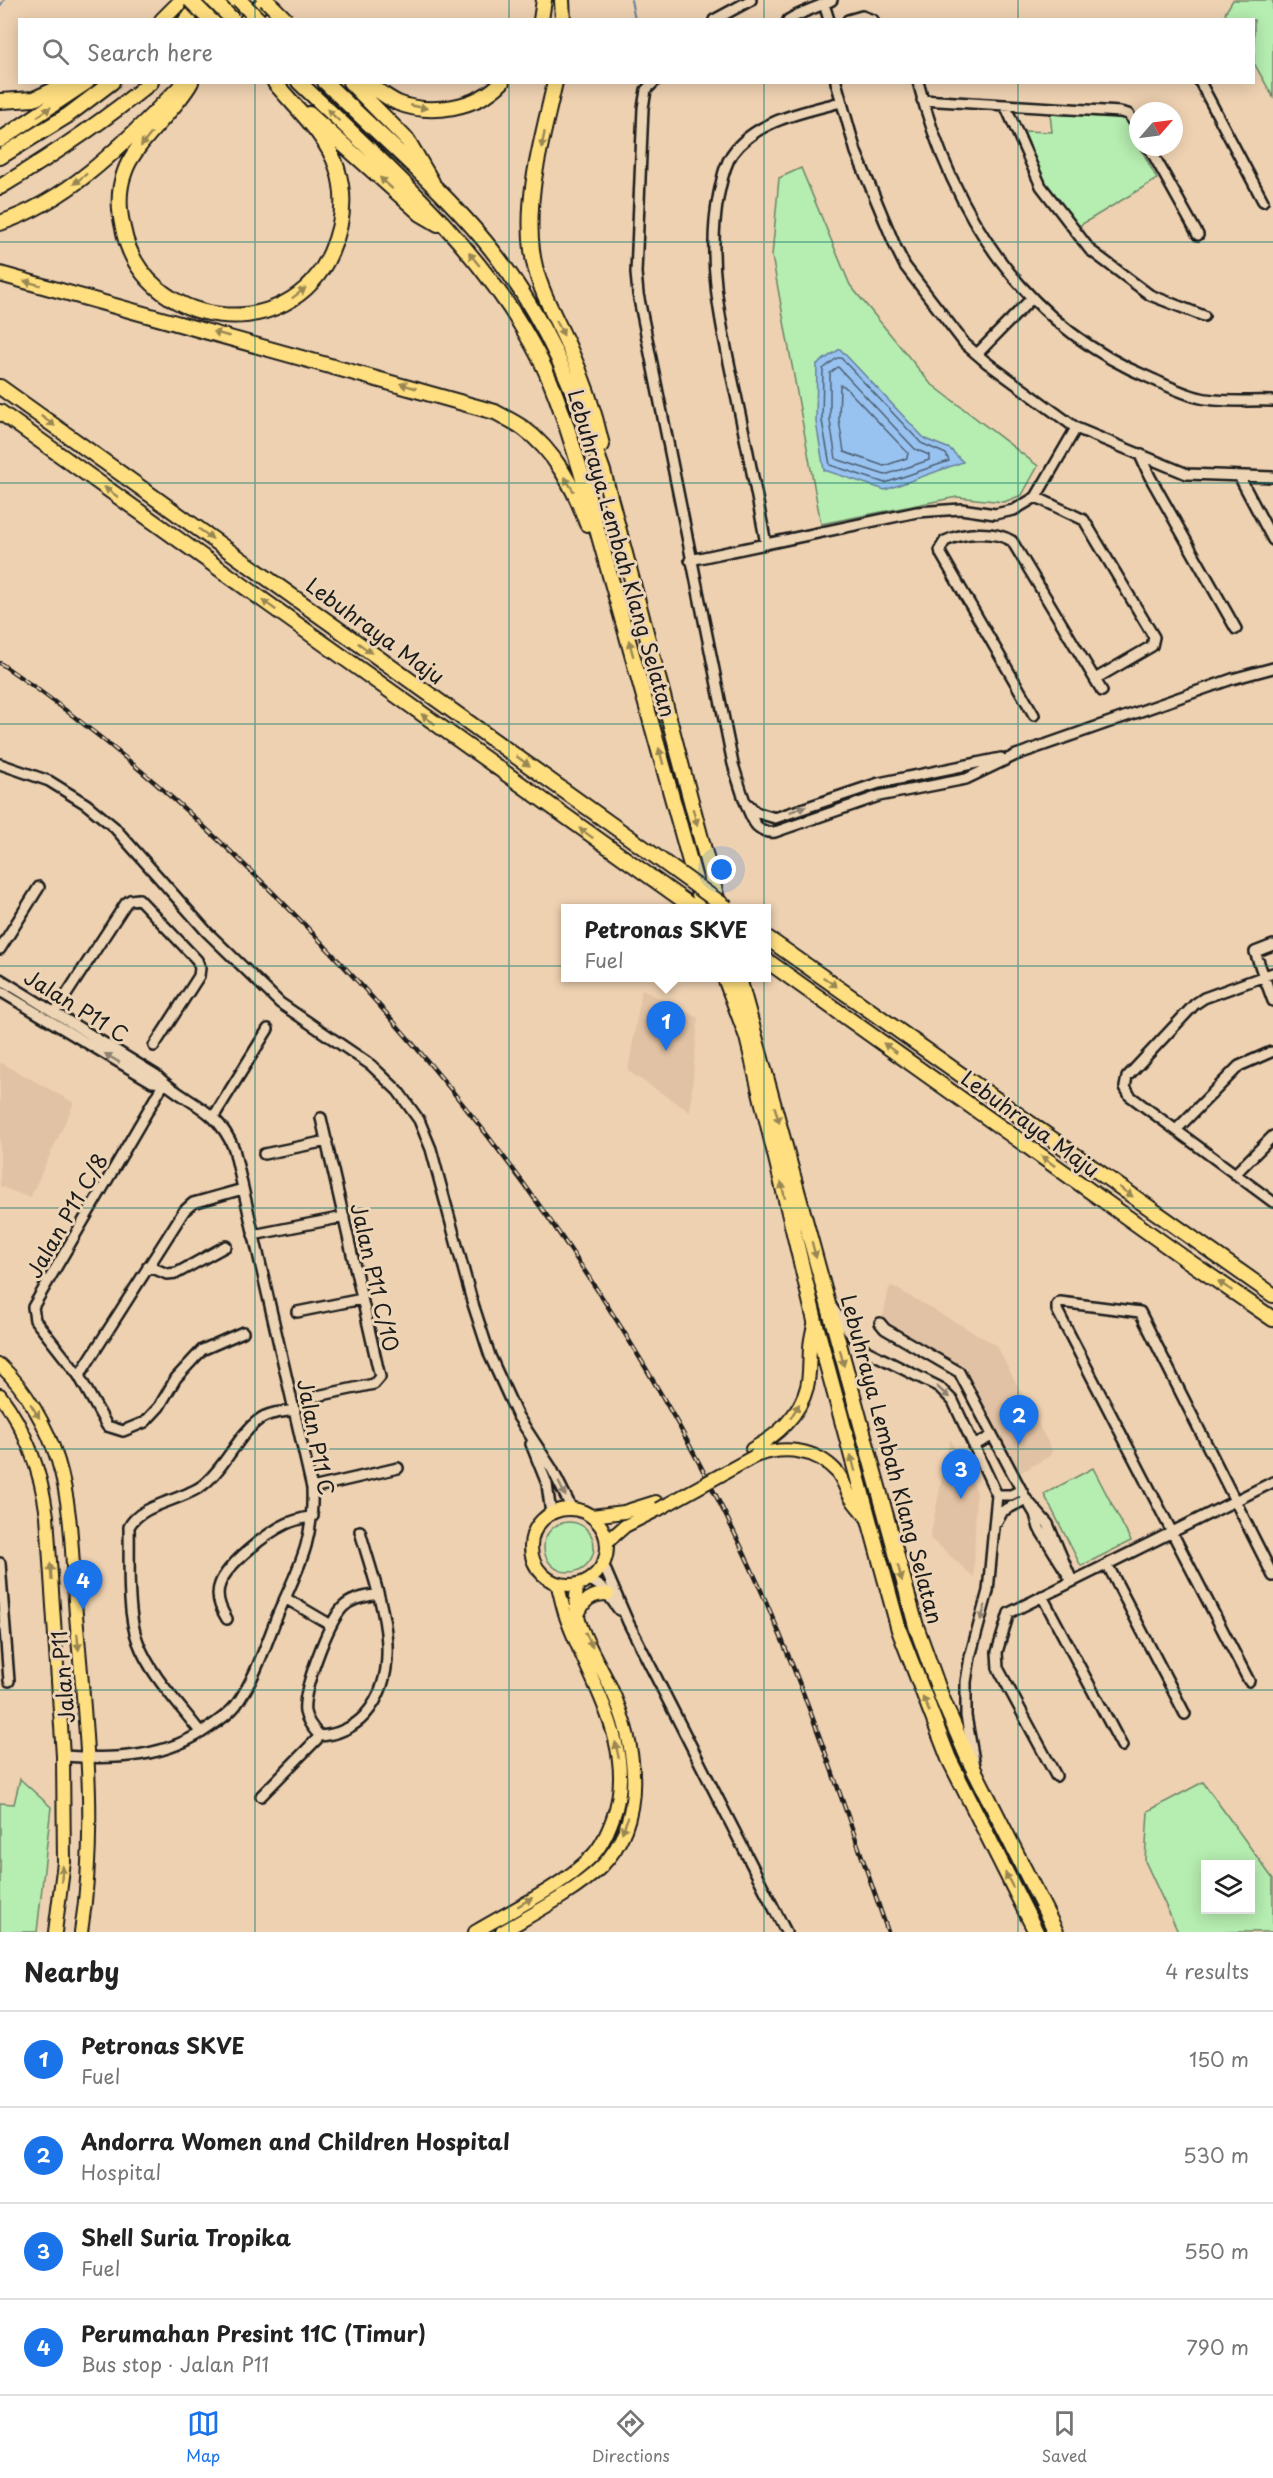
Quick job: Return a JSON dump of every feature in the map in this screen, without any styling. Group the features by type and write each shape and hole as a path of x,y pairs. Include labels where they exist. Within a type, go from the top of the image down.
{"highway":[{"path":"164,18 182,0"},
{"path":"190,0 208,18"},
{"path":"188,18 206,0"},
{"path":"213,0 232,18"},
{"path":"220,18 239,0 257,18"},
{"path":"249,18 266,0 284,18"},
{"path":"541,18 544,0"},
{"path":"562,0 563,18"},
{"path":"0,100 34,99 67,84"},
{"path":"0,140 84,84"},
{"path":"0,157 67,116 109,84"},
{"path":"0,187 65,147 148,84"},
{"path":"0,223 58,196 137,130 182,84"},
{"path":"190,84 184,95 141,144 124,173 119,209 125,243 136,264 154,286 188,308 214,315 235,316 258,314 279,306 299,294 315,279 328,260 338,237 341,221 343,202 336,166 316,133 276,84"},
{"path":"276,84 421,214 450,229"},
{"name":"Lebuhraya Lembah Klang Selatan","path":"301,84 450,229 498,289 529,338 547,373 566,422 702,904"},
{"name":"Lebuhraya Lembah Klang Selatan","path":"327,84 437,191 499,258 535,312 572,387 603,471 719,904"},
{"path":"352,84 408,141 437,191"},
{"path":"369,84 398,103 430,109 452,107 477,100 499,84"},
{"path":"555,84 531,202 532,253 542,289 569,347 594,412 603,449 603,471"},
{"path":"0,274 495,412 524,428 547,451 578,498 595,548 610,574"},
{"name":"Lebuhraya Maju","path":"0,387 720,904"},
{"name":"Lebuhraya Maju","path":"0,412 687,904"},
{"name":"Lebuhraya Maju","path":"771,940 1273,1295"},
{"name":"Lebuhraya Maju","path":"771,963 1273,1319"},
{"name":"Lebuhraya Lembah Klang Selatan","path":"726,982 747,1037 815,1320 899,1630 926,1704 963,1790 1036,1932"},
{"name":"Lebuhraya Lembah Klang Selatan","path":"740,982 906,1596 942,1698 975,1772 1056,1932"}],"main road":[{"path":"607,1542 625,1526 657,1505 754,1452 781,1429 792,1417 807,1388 810,1347 815,1320"},
{"name":"Jalan P11","path":"0,1365 21,1389 42,1422 52,1442 64,1486 88,1758 89,1866 81,1932"},
{"name":"Jalan P11","path":"0,1395 28,1441 44,1499 63,1756 64,1862 55,1932"},
{"path":"754,1452 797,1450 821,1459 837,1472 850,1497 868,1519"},
{"path":"583,1582 557,1582 540,1570 532,1550 536,1529 551,1514 572,1509 592,1516 657,1505"},
{"path":"502,1932 602,1866 623,1832 629,1815 634,1773 627,1734 615,1697 575,1606 583,1582 603,1564 607,1542 602,1528 592,1516"},
{"path":"475,1932 552,1886 592,1856 610,1827 616,1810 620,1774 614,1737 602,1701 567,1621 557,1582"},
{"path":"578,1616 588,1599 597,1594 608,1594"}],"street":[{"path":"718,18 751,0"},
{"path":"806,0 818,9"},
{"path":"793,18 818,9"},
{"path":"652,84 646,90 643,108 636,273 638,294 733,764 751,818 757,826 768,832 776,832 879,796 957,782 1016,755 1232,679 1273,668"},
{"path":"836,84 856,152 899,254 950,327 977,354 1076,428 1140,455 1187,474 1273,477"},
{"path":"918,84 933,134 965,208 979,232 1031,299 1106,357 1130,370 1203,399 1273,401"},
{"path":"1201,84 1263,201"},
{"path":"922,100 1120,112 1129,115"},
{"path":"766,544 723,334 714,278 717,202 724,170 733,154 745,141 763,127 780,120 841,102"},
{"path":"1005,105 1041,186 1090,250 1150,295 1204,316"},
{"path":"1154,156 1198,235"},
{"path":"977,354 1031,299"},
{"path":"690,560 940,509 1004,513 1027,504 1036,497 1076,428"},
{"path":"1140,455 1150,477 1236,629"},
{"path":"1239,476 1273,540"},
{"path":"1036,497 1084,519 1154,637 1152,646 1095,679"},
{"path":"1034,716 942,554 940,549 945,541 965,534 1001,536 1012,541 1102,691"},
{"path":"747,802 756,812 775,818 879,783 1016,755"},
{"path":"0,764 49,782 86,804 107,821 207,932 280,1003 371,1065 398,1091 419,1120 431,1149 472,1301 490,1356 547,1484 551,1514"},
{"path":"952,768 957,774 974,775"},
{"path":"921,788 945,778 952,768"},
{"path":"830,798 834,806 846,807"},
{"path":"0,949 39,887"},
{"path":"55,1012 126,903 130,900 139,900 197,960 200,968 199,976 154,1046"},
{"path":"1273,945 1255,952 1268,975 1273,1001"},
{"path":"1268,975 1204,998 1195,1004 1127,1077 1125,1087 1130,1096 1273,1202"},
{"name":"Jalan P11 C","path":"0,979 156,1075 164,1083 214,1116 223,1127 234,1149 312,1488 313,1516 310,1537 303,1558 248,1684 235,1707 201,1733 171,1748 119,1759 63,1756"},
{"name":"Jalan P11 C","path":"0,991 152,1082 164,1083"},
{"path":"214,1116 268,1029"},
{"path":"1177,1130 1239,1066 1271,1052"},
{"name":"Jalan P11 C/8","path":"164,1083 33,1307 35,1320 80,1376 106,1426 123,1431 145,1422 153,1414 176,1378 202,1350 243,1332"},
{"name":"Jalan P11 C/10","path":"317,1396 374,1384 380,1377 321,1118"},
{"path":"1235,1174 1273,1136"},
{"path":"264,1154 327,1141"},
{"path":"80,1376 188,1206 243,1189"},
{"path":"253,1235 344,1217"},
{"path":"148,1266 167,1274 177,1273 226,1246"},
{"path":"297,1312 362,1299"},
{"path":"828,1301 853,1337 867,1351 947,1393 998,1495 988,1591 970,1657 964,1705 974,1751 975,1772"},
{"path":"1249,1681 1057,1310 1060,1302 1140,1312 1273,1576"},
{"path":"880,1323 885,1329 959,1372 1024,1495 1048,1524 1072,1581"},
{"path":"201,1733 148,1663 138,1642 133,1624 129,1527 133,1518 141,1512 180,1498 201,1486 225,1463 251,1426 261,1418 295,1410"},
{"path":"524,1428 552,1469 572,1509"},
{"path":"973,1446 992,1436"},
{"path":"312,1488 398,1468"},
{"path":"1056,1776 998,1668 996,1660 1009,1613 1273,1482"},
{"path":"998,1495 1024,1495"},
{"path":"993,1528 1003,1511 1024,1495"},
{"path":"226,1619 220,1607 219,1585 232,1565 276,1529 289,1522 313,1516"},
{"path":"261,1796 320,1736 338,1732 360,1720 379,1696 385,1680 389,1651 360,1531"},
{"path":"0,1563 3,1631 9,1680"},
{"path":"603,1564 627,1622 786,1932"},
{"path":"1107,1564 1185,1714"},
{"path":"583,1582 599,1584 627,1622"},
{"path":"320,1736 308,1722 305,1712 317,1659 331,1625 342,1608 349,1602 377,1594"},
{"path":"1042,1596 1122,1746"},
{"path":"285,1598 331,1625"}],"shaded area":[{"path":"642,989 698,1018 690,1112 628,1071"},
{"path":"0,1062 74,1103 30,1198 0,1186"},
{"path":"892,1286 996,1345 1052,1450 1050,1456 1016,1475 962,1372 888,1328 882,1321 889,1288"},
{"path":"950,1439 976,1490 974,1577 930,1538"}],"green space":[{"path":"1233,0 1273,0 1273,97 1255,65 1255,18 1228,18 1225,13"},
{"path":"1050,114 1125,118 1129,126 1129,156 1145,156 1157,179 1079,226 1042,178 1024,131 1052,132"},
{"path":"801,168 850,285 930,383 1038,466 1022,495 1004,502 957,497 821,524 772,256 779,178"},
{"path":"1093,1468 1131,1541 1081,1566 1044,1494"},
{"path":"574,1522 587,1529 593,1537 593,1557 587,1565 579,1571 564,1572 551,1565 545,1557 544,1542 551,1529 559,1523"},
{"path":"20,1779 51,1807 37,1932 0,1932 0,1803 14,1804"},
{"path":"1203,1782 1273,1879 1273,1932 1178,1932 1145,1861 1148,1811"}],"water":[{"path":"840,349 925,439 950,449 963,462 885,490 824,470 816,422 817,364"}],"waterway":[{"path":"0,6 4,0"},
{"path":"631,0 635,18"}],"railway":[{"path":"0,663 44,694 128,760 209,831 286,906 384,1011 443,1079 551,1222 649,1372 734,1532 798,1680 888,1932"}],"place":[{"name":"Petronas SKVE","path":"666,1051"},
{"name":"Andorra Women and Children Hospital","path":"1019,1445"},
{"name":"Shell Suria Tropika","path":"961,1499"},
{"name":"Perumahan Presint 11C (Timur)","path":"83,1610"}]}
